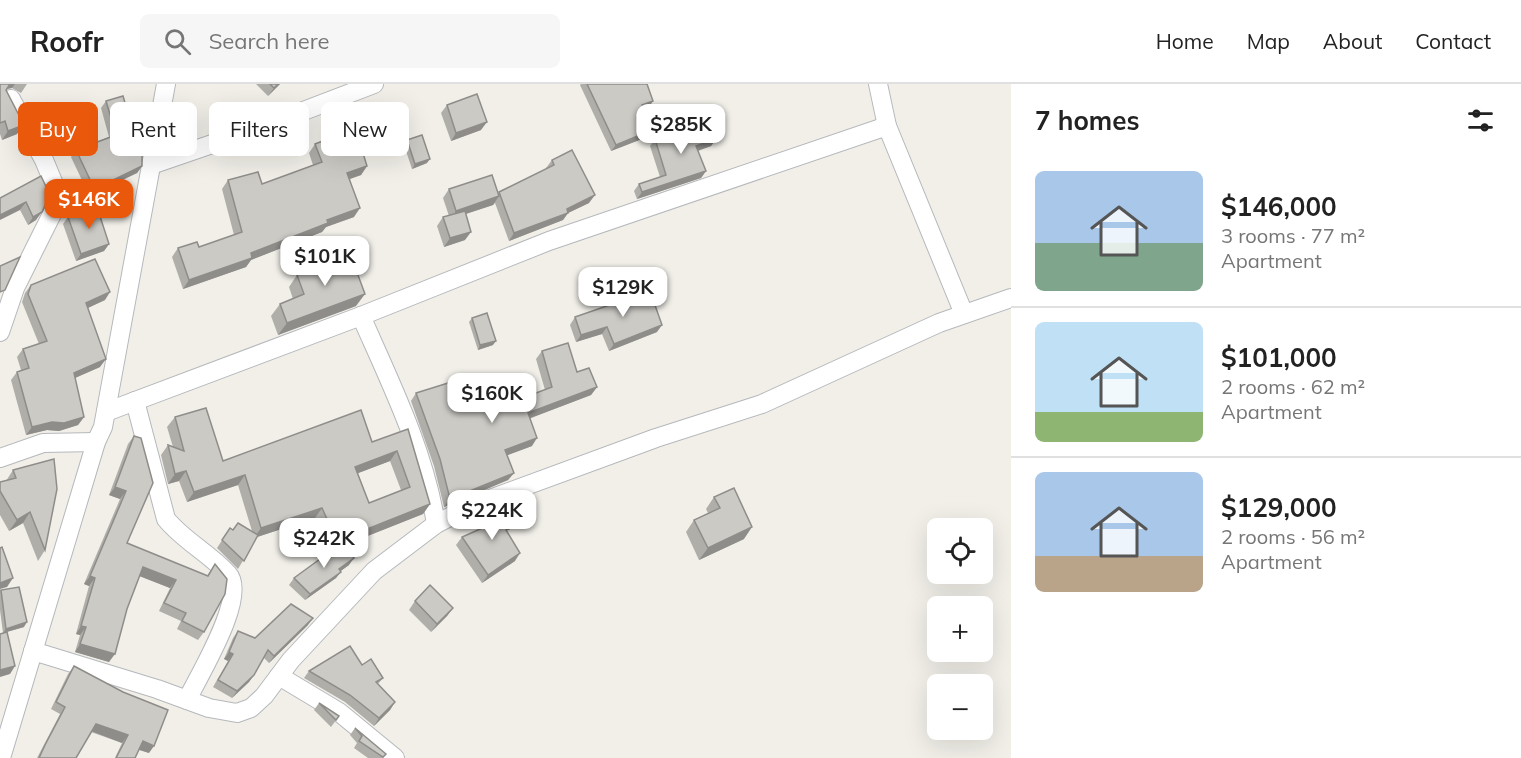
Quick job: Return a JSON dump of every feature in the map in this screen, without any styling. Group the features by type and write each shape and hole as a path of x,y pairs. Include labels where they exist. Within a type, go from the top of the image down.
{"street":[{"path":"1,758 106,412 166,84"},
{"path":"151,165 259,128 374,84"},
{"path":"878,84 887,126 964,314"},
{"path":"0,332 15,288 56,206 56,189 11,99"},
{"path":"106,412 361,316 549,241 887,126"},
{"path":"33,651 209,708 237,713 251,708 336,609 374,571 436,524 471,506 656,438 762,404 939,322 1011,298"},
{"path":"361,316 416,442 430,485 436,524"},
{"path":"135,401 166,519 175,530 217,562 231,577 235,591 231,612 187,700"},
{"path":"0,454 44,443 96,442"},
{"path":"279,676 339,712 396,758"}],"building":[{"path":"0,84 10,84 6,90 18,113 18,127 8,131 5,121 0,123"},
{"path":"587,84 647,84 653,101 642,105 652,130 616,145"},
{"path":"477,94 487,122 456,133 447,105"},
{"path":"123,96 125,102 110,102 110,115 106,101"},
{"path":"710,121 716,139 696,146 706,171 642,192 639,184 666,175 655,139"},
{"path":"422,135 430,159 415,164 409,139"},
{"path":"110,137 110,156 142,156 142,166 99,187 93,186 79,156 98,156 98,142"},
{"path":"321,142 321,156 364,156 367,166 347,173 360,208 251,253 252,258 189,280 178,248 197,242 199,247 242,232 228,180 258,172 262,184 322,162 315,144"},
{"path":"572,150 595,195 567,209 568,213 514,233 499,192 554,165 552,160"},
{"path":"492,175 499,196 456,211 449,189"},
{"path":"41,176 50,195 42,212 33,217 26,202 0,215 0,198"},
{"path":"97,207 109,244 81,254 68,217"},
{"path":"465,211 471,232 450,238 443,217"},
{"path":"348,248 365,294 287,323 280,304 304,294 297,275 330,263 328,256"},
{"path":"20,257 5,290 0,292 0,266"},
{"path":"95,259 110,292 86,303 106,359 74,373 84,417 64,423 52,422 32,427 17,372 29,368 23,349 47,341 28,294 31,285"},
{"path":"650,291 662,325 614,344 607,327 581,335 575,317"},
{"path":"487,313 496,341 480,345 472,318"},
{"path":"568,343 577,372 589,368 597,387 528,413 537,438 505,450 514,473 450,499 440,459 416,393 461,379 469,407 493,399 496,408 552,387 542,351"},
{"path":"206,408 223,461 361,410 372,442 408,429 430,504 337,541 322,508 261,528 245,475 194,492 186,471 175,474 168,445 184,451 175,417","holes":["397,451 410,487 369,503 355,467"]},
{"path":"134,436 141,438 153,483 127,543 208,576 215,564 227,579 225,594 204,632 182,621 186,613 164,603 176,580 143,567 127,609 115,654 80,644 86,627 81,626 95,578 90,576 126,491 115,487"},
{"path":"54,459 57,489 45,550 30,512 17,520 0,491 0,482 16,478 13,470"},
{"path":"734,488 752,527 708,548 694,520 720,508 714,497"},
{"path":"497,502 509,529 506,530 520,553 488,575 462,537 489,525 483,507"},
{"path":"238,523 258,535 244,561 222,540 230,528 233,530"},
{"path":"342,543 354,558 339,569 341,572 310,594 294,578"},
{"path":"2,547 13,578 0,583 0,548"},
{"path":"430,585 453,608 437,624 415,601"},
{"path":"19,587 27,622 6,629 1,590"},
{"path":"291,604 313,618 274,656 268,650 254,675 237,691 218,680 233,654 229,652 238,631 255,638"},
{"path":"7,632 15,666 0,670 0,634"},
{"path":"350,646 362,665 371,659 383,678 376,682 395,702 379,718 350,695 309,671"},
{"path":"74,666 123,692 168,710 154,746 143,741 135,758 116,758 128,735 96,724 76,758 39,758 65,707 56,702"},
{"path":"319,703 339,716 336,720"},
{"path":"355,728 386,754 383,757 359,741 362,736"}]}
